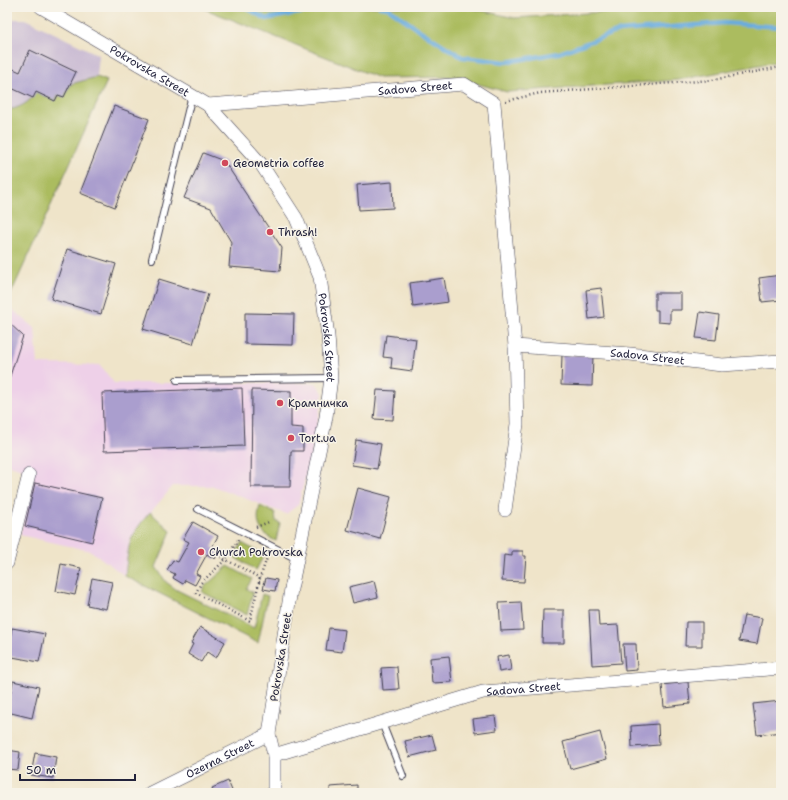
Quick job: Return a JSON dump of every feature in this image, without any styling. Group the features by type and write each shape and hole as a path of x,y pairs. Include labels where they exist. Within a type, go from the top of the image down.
{"street":[{"name":"Pokrovska Street","path":"41,7 208,105 261,164 296,218 320,277 328,336 331,378 326,417 291,589 269,734 274,755 274,793"},
{"name":"Sadova Street","path":"208,105 464,84 494,103"},
{"path":"494,103 515,346 517,424 505,510"},
{"name":"Sadova Street","path":"515,346 630,354 722,365 781,361"},
{"path":"7,563 29,475"},
{"name":"Sadova Street","path":"274,755 483,692 781,668"},
{"name":"Ozerna Street","path":"150,793 269,734"}],"lane":[{"path":"152,259 192,95"},
{"path":"177,380 331,378"},
{"path":"198,509 297,559"},
{"path":"382,723 403,776"}],"path":[{"path":"494,103 540,93 712,80 781,67"},
{"path":"226,559 201,583 196,593 250,621 260,578 271,546"},
{"path":"217,555 260,578"},
{"path":"259,582 264,583"}],"shaded area":[{"path":"7,19 25,19 99,55 97,77 107,81 10,296 7,293"},
{"path":"7,305 35,328 38,364 100,365 114,383 316,383 323,393 312,452 298,505 286,514 213,486 173,486 134,532 129,544 125,576 91,551 20,535 34,473 7,464"}],"green space":[{"path":"200,7 465,7 515,18 645,9 781,7 781,61 678,80 507,92 453,77 379,78"},
{"path":"97,77 107,81 10,296 7,293 7,110 24,104 34,96 36,92 55,101 58,95 64,97 71,84"},
{"path":"260,506 275,513 276,521 280,523 276,541 266,535 260,527 258,518"},
{"path":"150,512 171,531 156,567 166,582 177,590 254,628 262,594 268,596 258,643 125,576 129,548 133,535"},
{"path":"242,543 264,555 256,570 234,557"},
{"path":"228,566 252,579 246,589 253,592 247,615 202,592 204,587"}],"building":[{"path":"30,50 76,72 64,97 58,95 55,101 36,92 33,98 7,86 7,66 20,72"},
{"path":"114,106 149,119 115,207 80,193"},
{"path":"203,153 224,161 282,248 280,271 229,267 231,242 211,208 184,198"},
{"path":"392,182 393,208 359,210 357,185"},
{"path":"67,249 116,264 101,314 51,299"},
{"path":"781,275 781,300 762,302 759,278"},
{"path":"444,278 448,302 413,307 410,283"},
{"path":"159,279 208,294 193,344 143,329"},
{"path":"601,288 604,317 589,319 586,290"},
{"path":"655,293 681,293 681,310 670,310 670,323 658,322 658,310 655,310"},
{"path":"700,312 719,315 716,340 696,338"},
{"path":"245,313 294,314 293,345 245,344"},
{"path":"7,321 23,336 7,385"},
{"path":"386,335 416,339 412,371 391,368 392,358 383,357"},
{"path":"562,355 593,355 592,386 561,385"},
{"path":"242,388 244,446 104,451 102,393"},
{"path":"252,390 291,391 291,427 303,428 303,451 291,451 290,487 251,487"},
{"path":"377,390 395,391 393,420 374,419"},
{"path":"356,440 381,444 377,469 352,465"},
{"path":"778,440 781,440 781,461 780,461"},
{"path":"35,483 102,498 92,542 25,526"},
{"path":"358,488 391,497 380,539 347,530"},
{"name":"Church Pokrovska","path":"193,522 218,536 212,547 219,551 215,559 207,554 196,574 200,576 195,585 185,580 183,584 173,578 175,574 167,570 173,560 178,562 189,542 183,539"},
{"path":"512,551 523,551 523,556 526,556 524,582 502,581 504,555 512,556"},
{"path":"61,564 81,568 75,595 56,591"},
{"path":"92,578 112,582 106,609 87,605"},
{"path":"266,578 277,580 275,591 263,589"},
{"path":"374,581 378,597 353,603 349,587"},
{"path":"521,602 523,630 501,631 499,603"},
{"path":"543,610 564,610 564,643 542,643"},
{"path":"589,610 598,610 599,626 618,625 621,663 592,665"},
{"path":"744,615 762,618 757,644 739,641"},
{"path":"686,622 702,622 702,646 685,646"},
{"path":"200,627 225,642 216,658 207,652 201,662 188,654 193,644 191,643"},
{"path":"12,628 45,634 39,662 7,656"},
{"path":"329,628 345,630 342,652 326,650"},
{"path":"623,644 636,644 637,670 625,671"},
{"path":"509,655 511,670 499,672 497,657"},
{"path":"449,656 452,682 432,683 430,658"},
{"path":"397,667 399,689 383,690 381,668"},
{"path":"13,681 39,687 32,718 7,712"},
{"path":"688,682 690,704 664,707 662,685"},
{"path":"781,701 781,732 757,735 753,704"},
{"path":"495,716 497,730 475,733 473,719"},
{"path":"658,724 659,745 632,747 631,726"},
{"path":"600,732 607,759 570,769 563,742"},
{"path":"432,735 436,750 409,757 405,741"},
{"path":"7,750 20,752 18,770 7,769"},
{"path":"35,753 56,757 53,778 31,775"},
{"path":"228,781 233,793 214,793 212,788"},
{"path":"357,785 357,793 330,793 330,787"}],"waterway":[{"path":"245,7 266,19 331,7"},
{"path":"380,7 388,8 419,30 462,57 506,62 559,53 619,31 724,23 781,27"}],"place":[{"name":"Geometria coffee","path":"225,163"},
{"name":"Thrash!","path":"270,232"},
{"name":"Крамничка","path":"280,403"},
{"name":"Tort.ua","path":"291,438"},
{"name":"Church Pokrovska","path":"201,552"}]}
